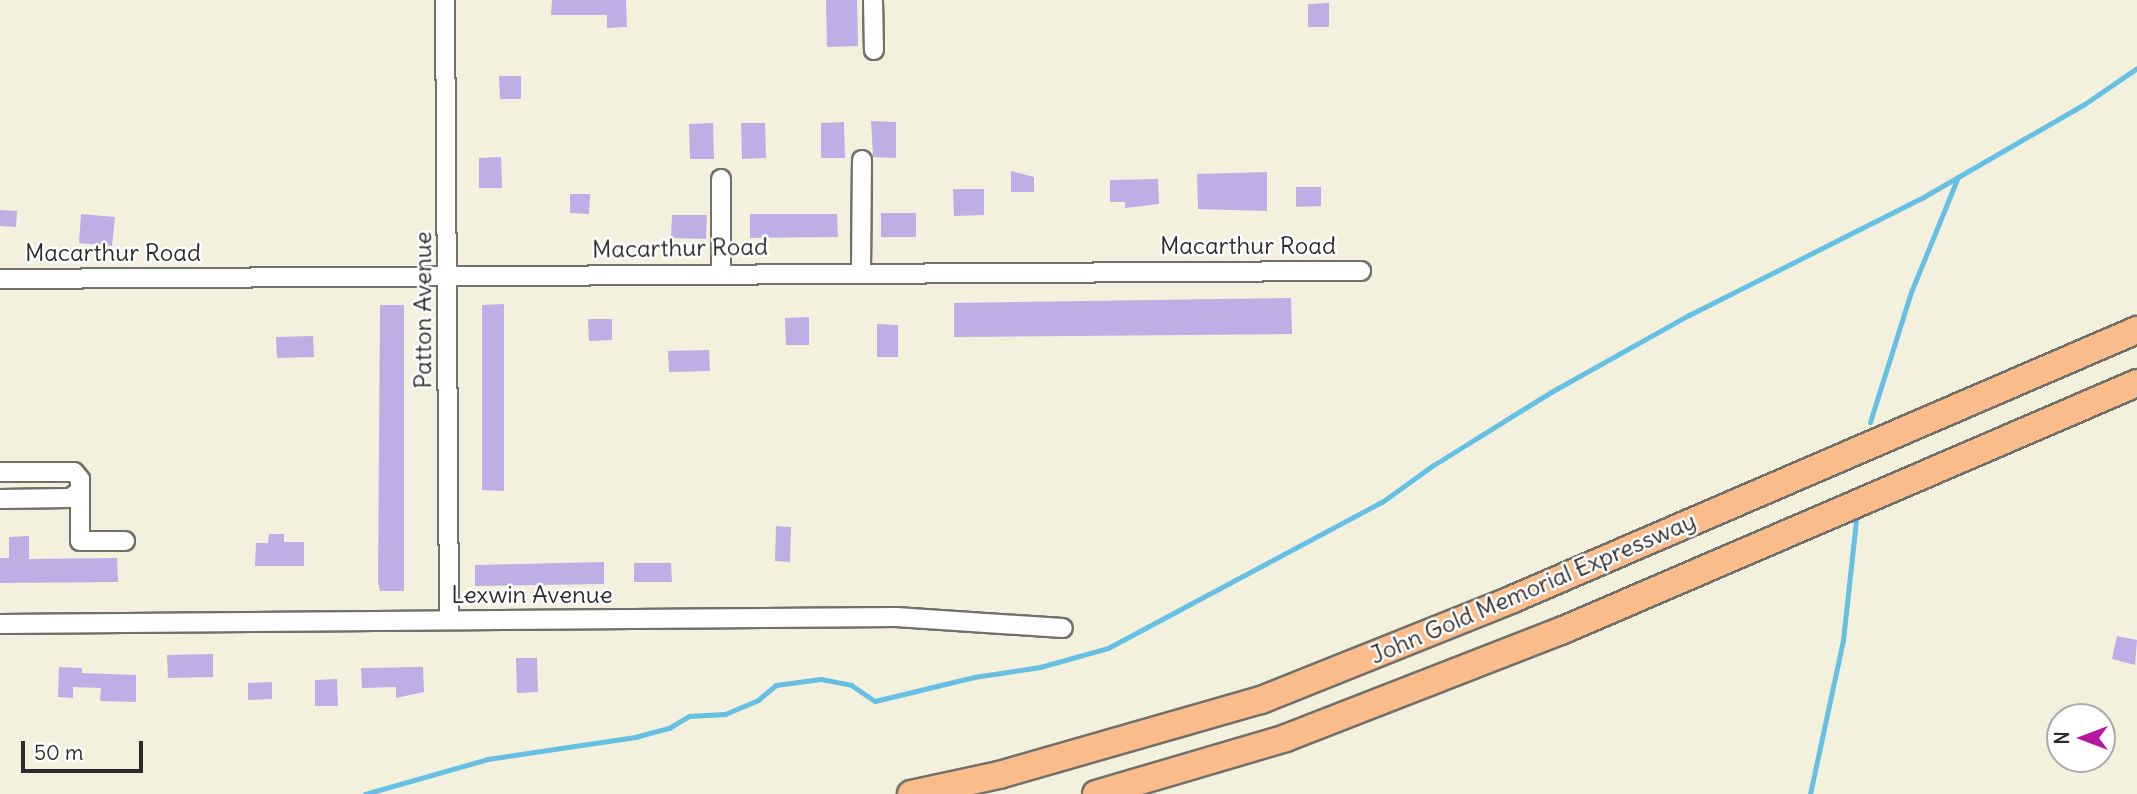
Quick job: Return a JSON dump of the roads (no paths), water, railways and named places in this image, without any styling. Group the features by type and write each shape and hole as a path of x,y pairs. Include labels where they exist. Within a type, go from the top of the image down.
{"highway":[{"name":"John Gold Memorial Expressway","path":"911,794 999,775 1261,700 1513,599 2137,330"},
{"name":"John Gold Memorial Expressway","path":"1097,794 1286,738 1561,631 2137,383"}],"street":[{"name":"Patton Avenue","path":"445,0 449,620"},
{"path":"873,0 874,50"},
{"path":"861,271 862,160"},
{"path":"721,179 721,272"},
{"name":"Macarthur Road","path":"0,279 861,271 1361,271"},
{"path":"0,472 74,472 80,479 80,541 125,541"},
{"path":"0,499 70,498 80,491"},
{"name":"Lexwin Avenue","path":"0,624 896,617 1063,628"}],"waterway":[{"path":"365,794 488,759 635,737 669,728 689,716 725,714 758,700 776,685 821,679 851,685 875,701 974,677 1040,667 1108,648 1382,502 1432,466 1551,392 1689,315 1920,199 2083,105 2137,68"},
{"path":"1870,422 1911,292 1958,177"},
{"path":"1810,794 1843,640 1856,521"}]}
